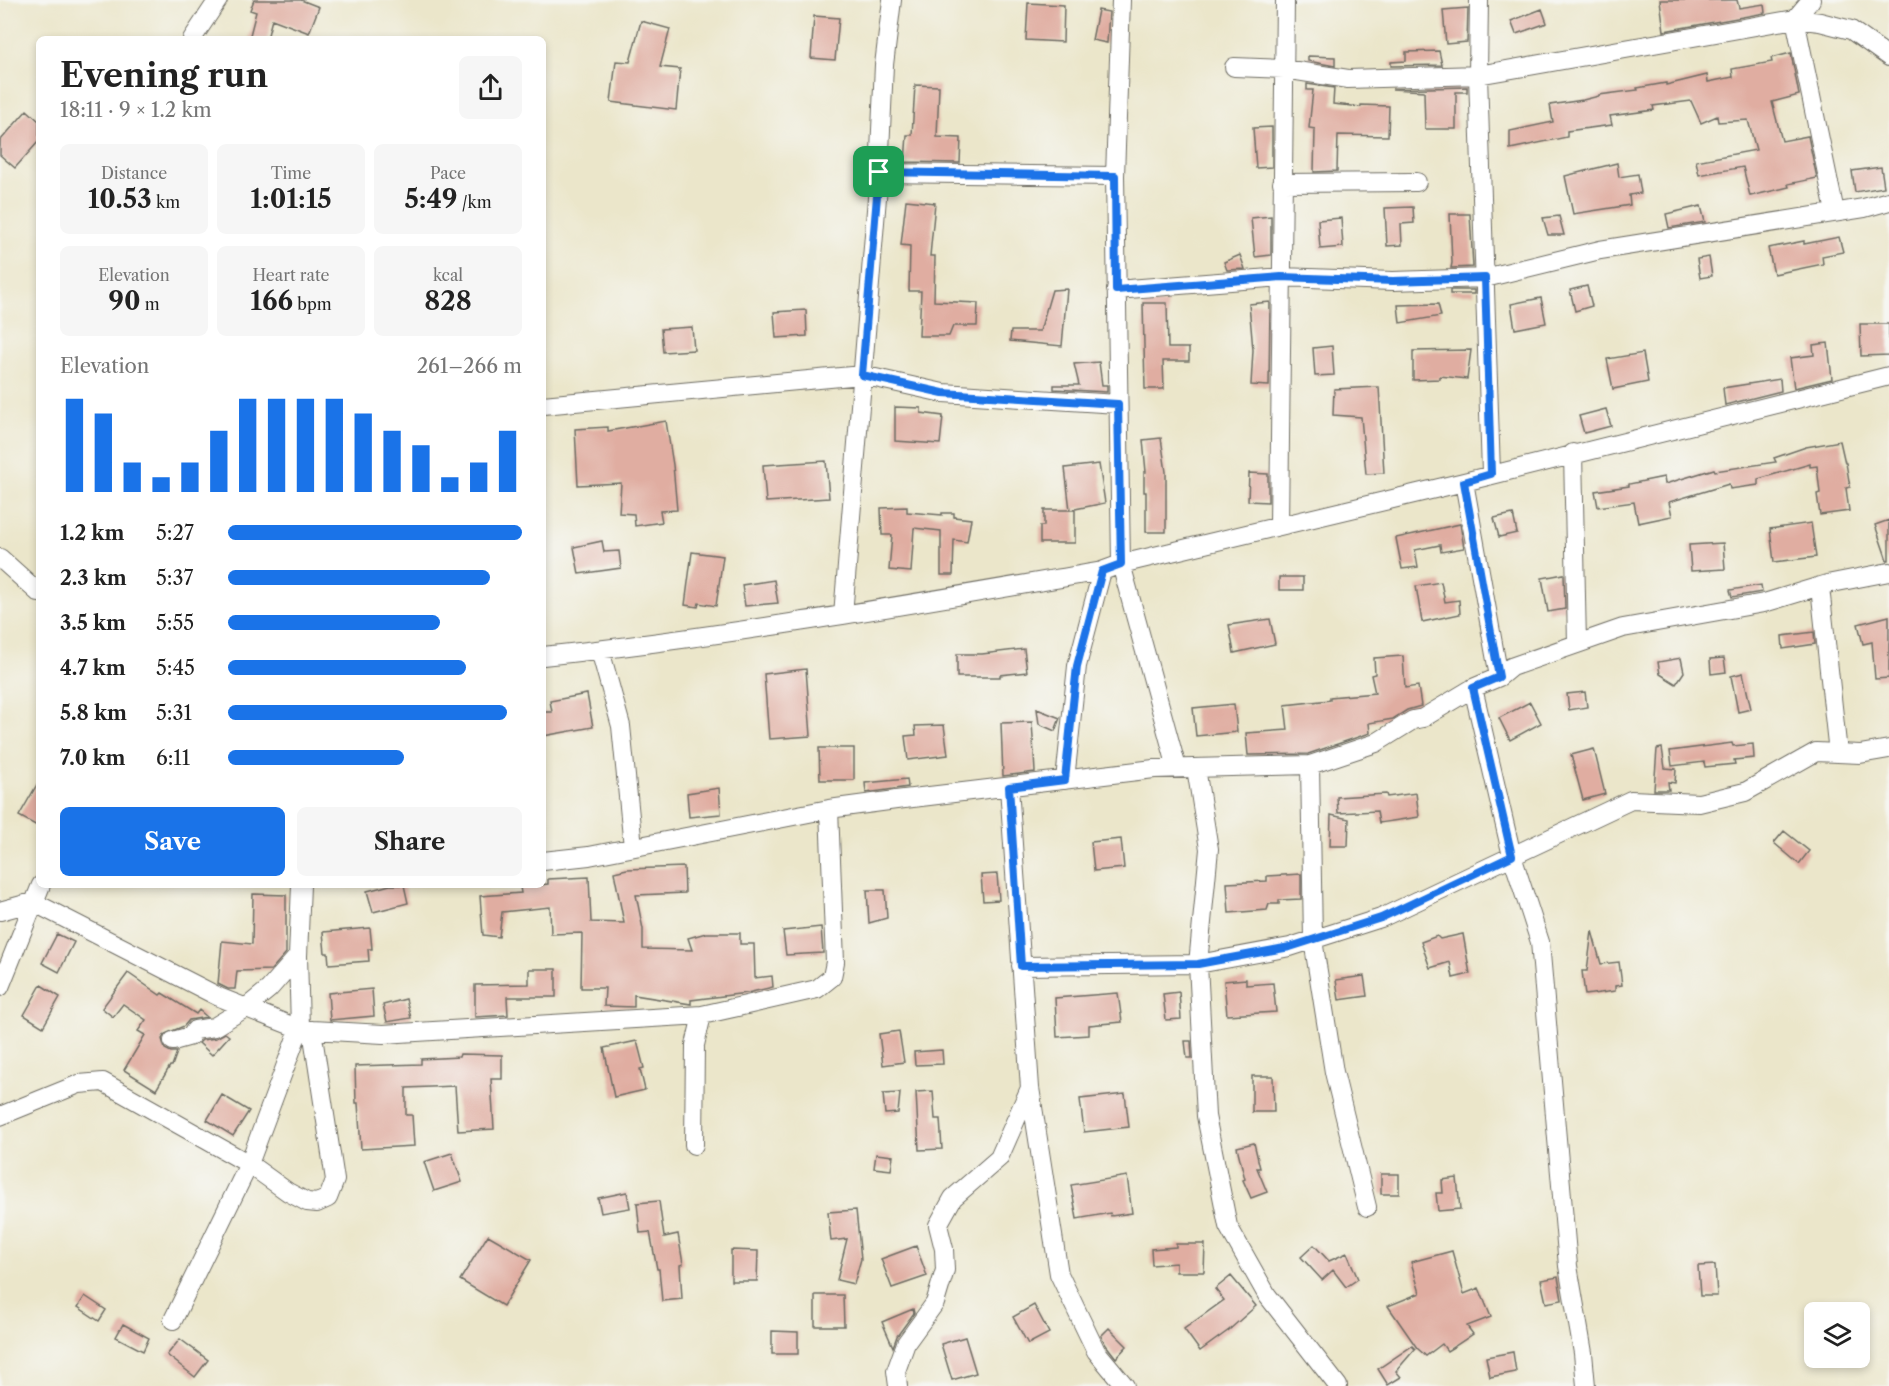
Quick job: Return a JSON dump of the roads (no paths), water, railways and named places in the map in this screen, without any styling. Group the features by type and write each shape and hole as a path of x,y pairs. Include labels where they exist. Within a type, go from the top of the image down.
{"street":[{"path":"194,36 218,0"},
{"path":"843,615 879,172 884,65 892,0"},
{"path":"1121,0 1115,176 1121,564 1177,768"},
{"path":"1279,526 1285,0"},
{"path":"1479,0 1478,75 1491,474"},
{"path":"1795,19 1811,0"},
{"path":"1234,67 1284,69 1347,79 1478,75 1795,19 1820,22 1851,30 1889,57"},
{"path":"1795,19 1835,212"},
{"path":"879,172 1115,176"},
{"path":"1282,183 1417,182"},
{"path":"1116,290 1281,277 1393,281 1485,278 1600,250 1835,212 1889,201"},
{"path":"546,405 862,375 943,393 1118,404"},
{"path":"546,656 843,615 1102,571 1121,564 1464,482 1889,376"},
{"path":"1573,453 1576,644"},
{"path":"1464,482 1499,677"},
{"path":"0,558 36,590"},
{"path":"1065,780 1077,666 1102,571"},
{"path":"546,861 588,856 829,809 1154,769 1310,765 1376,743 1413,720 1423,718 1473,688 1499,677 1511,667 1623,628 1764,603 1794,592 1889,572"},
{"path":"1820,586 1838,753"},
{"path":"600,650 621,726 633,847"},
{"path":"1473,688 1512,856 1540,942 1568,1266 1583,1353 1586,1386"},
{"path":"1021,966 1198,964 1290,947 1381,918 1631,800 1699,802 1745,792 1816,752 1860,754 1889,749"},
{"path":"1310,765 1313,940 1334,1072 1366,1207"},
{"path":"1196,768 1209,849 1198,964 1206,1116 1228,1226 1267,1295 1338,1386"},
{"path":"1009,787 1030,1088 1059,1274 1096,1351 1125,1386"},
{"path":"37,893 219,997 292,1026 383,1034 702,1015 817,989 832,977 835,962 829,809"},
{"path":"0,1116 79,1084 103,1082 249,1164 288,1192 307,1202 317,1203 328,1198 335,1180 306,1028 298,956 302,888"},
{"path":"0,911 37,893"},
{"path":"0,987 37,893"},
{"path":"173,1041 190,1036 195,1030 214,1027 247,1007 269,989 298,956"},
{"path":"694,1145 695,1045 702,1015"},
{"path":"173,1320 249,1164 306,1028"},
{"path":"898,1386 896,1371 906,1343 935,1303 945,1270 944,1250 938,1225 953,1198 999,1158 1030,1088"}]}
